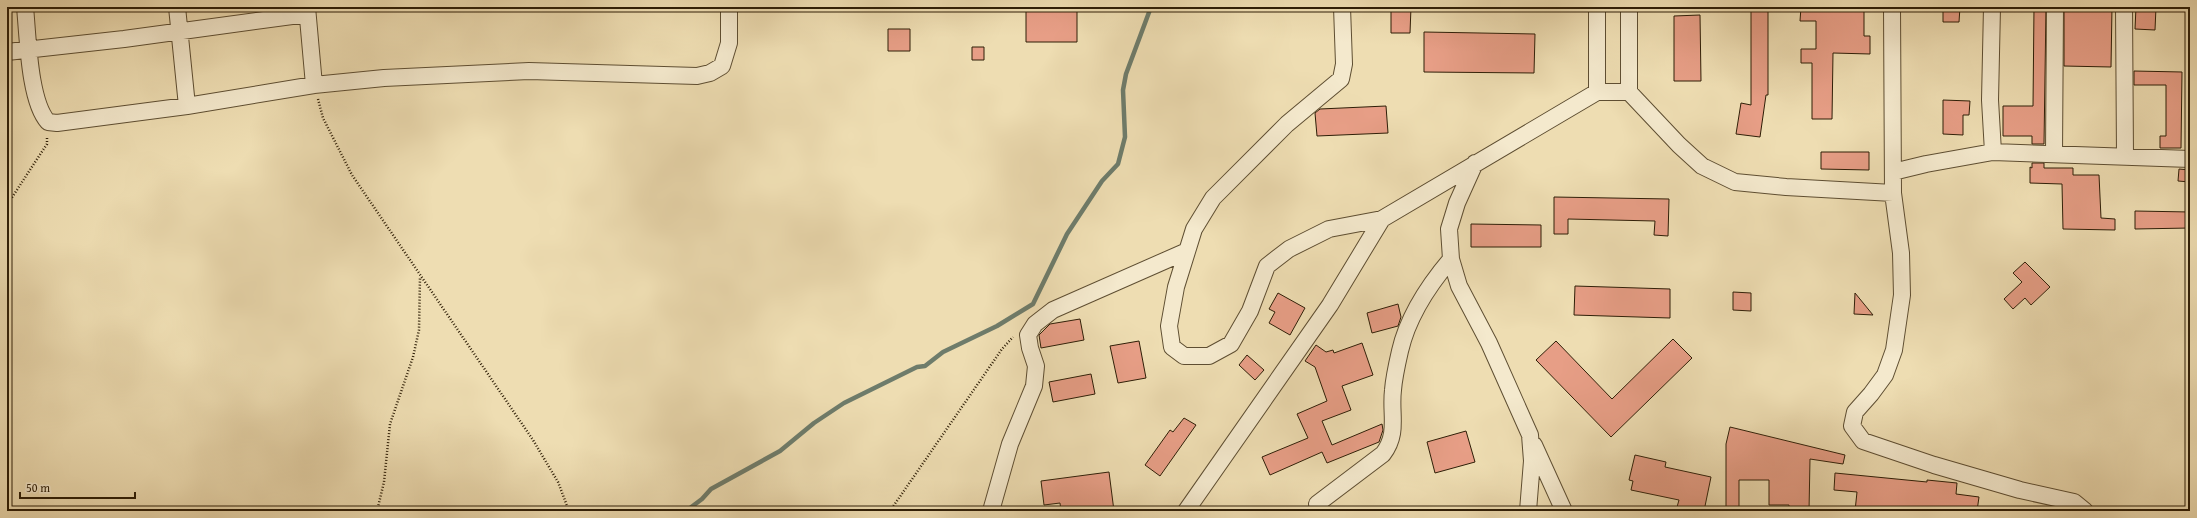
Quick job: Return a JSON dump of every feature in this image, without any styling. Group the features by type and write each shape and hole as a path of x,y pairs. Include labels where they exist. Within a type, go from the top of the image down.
{"street":[{"path":"25,7 34,90 42,115 48,122 57,123 187,106 314,85 399,77 529,71 697,76 710,73 722,66 729,43 729,7"},
{"path":"177,7 187,106"},
{"path":"1342,7 1344,64 1341,79 1287,124 1214,198 1194,228 1176,287 1169,326 1172,347 1184,356 1209,356 1231,344 1250,311 1267,266 1289,249 1329,229 1382,219 1597,92 1629,92"},
{"path":"1597,7 1597,92"},
{"path":"1629,7 1629,92 1679,145 1702,166 1735,182 1786,187 1893,193"},
{"path":"1892,7 1893,193 1900,253 1902,295 1894,350 1884,375 1871,394 1854,412 1852,426 1863,441 1941,467 2020,490 2074,502 2085,511"},
{"path":"1992,7 1990,100 1993,152"},
{"path":"2054,154 2055,7"},
{"path":"2124,7 2125,156"},
{"path":"7,52 180,32 307,10 314,85"},
{"path":"1893,172 1926,164 1993,152 2190,159"},
{"path":"1475,163 1457,203 1449,229 1450,259 1459,286 1489,343 1564,511"},
{"path":"1186,511 1330,305 1382,219"},
{"path":"991,511 1010,444 1034,386 1036,366 1030,348 1028,334 1034,324 1053,310 1187,250"},
{"path":"1317,504 1383,454 1390,445 1393,437 1393,391 1400,349 1414,313 1426,289 1450,259"},
{"path":"1528,511 1532,461 1530,435"}],"path":[{"path":"314,85 323,118 352,175 533,440 558,482 568,511"},
{"path":"7,205 47,144 48,122"},
{"path":"377,511 384,482 390,424 413,357 419,330 420,276"},
{"path":"890,511 1002,349 1013,337"}],"building":[{"path":"1026,7 1077,7 1077,42 1026,42"},
{"path":"1391,7 1411,7 1410,33 1391,33"},
{"path":"1751,7 1768,7 1768,95 1766,95 1760,137 1736,134 1741,103 1751,105"},
{"path":"1801,7 1864,7 1864,36 1870,36 1870,54 1833,53 1832,119 1812,119 1812,63 1801,63 1801,49 1816,49 1816,21 1800,21"},
{"path":"1943,7 1960,7 1959,22 1943,22"},
{"path":"2034,7 2046,7 2044,144 2032,144 2032,136 2003,136 2003,106 2033,106"},
{"path":"2064,7 2112,7 2111,67 2064,66"},
{"path":"2136,7 2156,7 2155,30 2135,29"},
{"path":"1700,15 1701,81 1674,81 1674,16"},
{"path":"888,29 910,29 910,51 888,51"},
{"path":"1424,32 1535,34 1534,73 1424,72"},
{"path":"972,47 984,47 984,60 972,60"},
{"path":"2134,71 2182,72 2181,148 2160,148 2160,136 2166,136 2166,85 2134,85"},
{"path":"1943,100 1970,101 1969,115 1963,115 1963,135 1943,134"},
{"path":"1386,106 1388,133 1317,136 1315,113 1320,109"},
{"path":"1821,152 1869,152 1869,170 1821,169"},
{"path":"2032,163 2044,163 2044,168 2073,168 2073,175 2099,175 2101,218 2115,219 2115,230 2063,229 2062,184 2030,183 2030,167 2032,168"},
{"path":"2179,169 2190,170 2190,182 2178,181"},
{"path":"1554,197 1669,199 1668,236 1654,235 1655,221 1568,219 1568,234 1554,234"},
{"path":"2135,211 2190,212 2190,228 2135,229"},
{"path":"1471,224 1541,225 1541,247 1471,247"},
{"path":"2025,262 2050,287 2031,305 2025,298 2013,309 2004,299 2022,282 2013,273"},
{"path":"1575,286 1670,289 1670,318 1574,315"},
{"path":"1733,292 1751,293 1751,311 1733,310"},
{"path":"1278,293 1305,308 1290,335 1269,323 1275,312 1269,309"},
{"path":"1855,293 1873,315 1854,314"},
{"path":"1398,304 1401,317 1398,326 1372,333 1367,313"},
{"path":"1080,319 1084,340 1041,348 1039,335 1050,324"},
{"path":"1673,339 1692,358 1611,437 1536,360 1556,341 1612,399"},
{"path":"1139,341 1146,378 1118,383 1110,346"},
{"path":"1362,343 1373,375 1342,386 1351,410 1322,421 1332,445 1382,424 1383,430 1379,442 1327,463 1322,452 1270,475 1262,457 1308,438 1297,414 1327,401 1315,367 1305,361 1316,345 1326,352 1333,350 1334,353"},
{"path":"1247,355 1264,370 1255,380 1239,365"},
{"path":"1091,374 1095,394 1053,402 1049,382"},
{"path":"1184,418 1196,425 1160,476 1145,465 1170,430 1173,432"},
{"path":"1730,427 1845,455 1843,464 1810,459 1809,511 1789,511 1789,505 1769,505 1769,480 1739,480 1739,511 1726,511 1726,444"},
{"path":"1466,431 1475,462 1435,473 1427,442"},
{"path":"1635,455 1666,462 1665,467 1711,477 1704,511 1677,507 1679,500 1631,490 1633,481 1629,480"},
{"path":"1109,472 1114,511 1061,511 1060,503 1044,505 1041,481"},
{"path":"1835,473 1927,482 1927,480 1957,483 1956,494 1979,497 1977,511 1904,511 1885,509 1885,511 1855,511 1857,492 1834,490"}],"waterway":[{"path":"686,511 702,499 711,489 780,451 814,423 844,403 917,367 925,366 943,352 997,326 1033,304 1067,234 1102,181 1118,164 1125,137 1123,90 1126,74 1151,7"}]}
